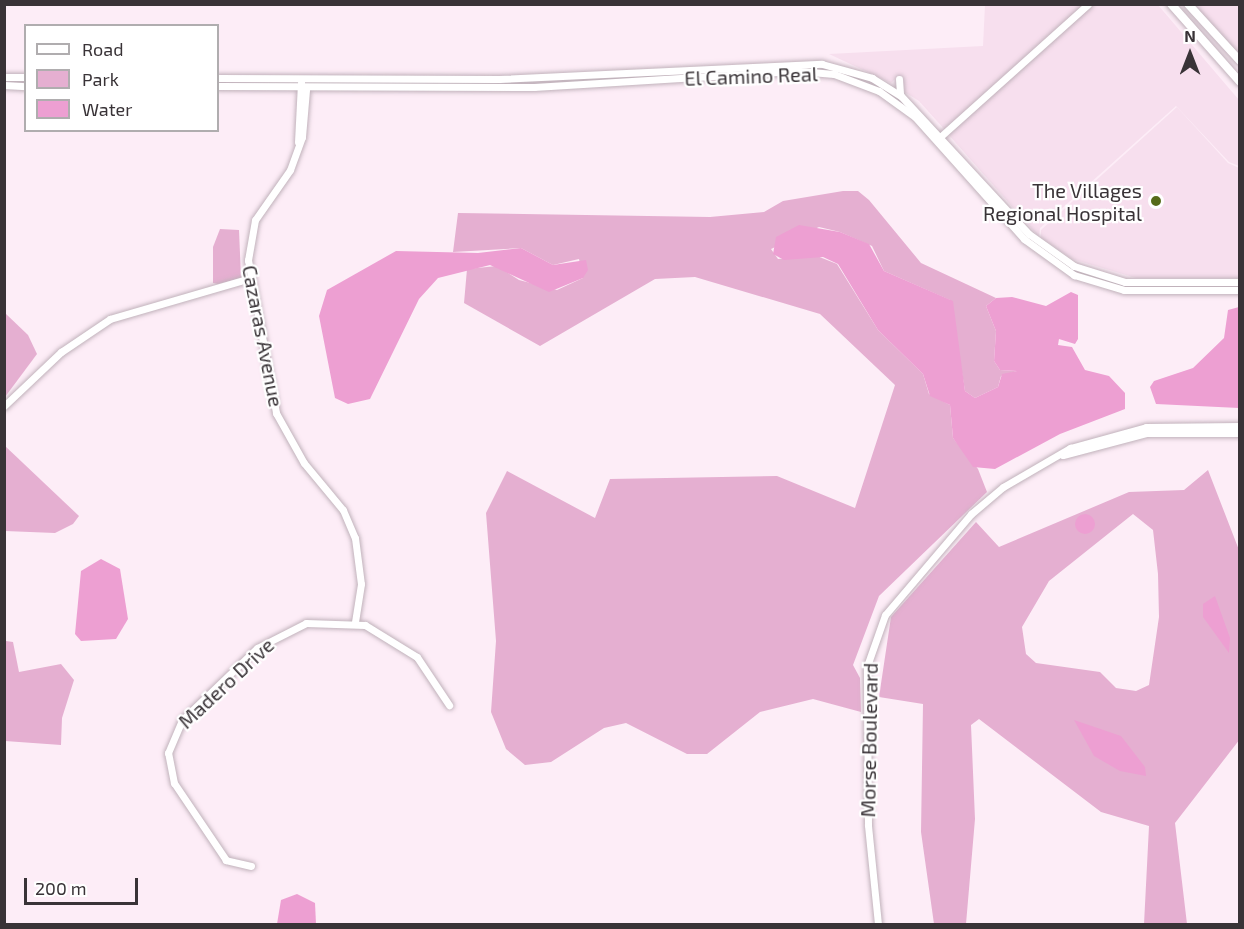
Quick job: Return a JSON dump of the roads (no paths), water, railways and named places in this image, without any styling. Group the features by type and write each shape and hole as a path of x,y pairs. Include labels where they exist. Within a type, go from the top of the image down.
{"highway":[{"path":"1171,4 1239,82"},
{"path":"1188,4 1239,61"}],"street":[{"path":"939,139 1088,4"},
{"name":"El Camino Real","path":"799,67 837,75 876,89 915,117 939,139"},
{"name":"El Camino Real","path":"219,86 301,82 499,79 799,67 842,69 887,86 901,96 1026,236 1074,267 1147,288 1239,290"},
{"path":"4,77 24,77"},
{"name":"El Camino Real","path":"219,78 301,82"},
{"path":"887,86 899,79 901,96"},
{"name":"Cazaras Avenue","path":"301,82 299,147 255,220 248,249 250,278 276,414 304,463 343,510 355,538 361,584 355,622"},
{"path":"4,85 24,86"},
{"path":"4,406 61,352 110,319 250,278"},
{"name":"El Camino Real","path":"1147,288 1239,282"},
{"name":"Morse Boulevard","path":"878,924 868,825 867,666 874,638 885,615 956,529 1003,487 1058,456 1127,433 1228,429 1239,426"},
{"name":"Morse Boulevard","path":"1228,429 1239,433"},
{"name":"Madero Drive","path":"251,866 226,860 174,783 168,764 172,736 193,709 273,637 306,623 355,622 408,649 449,705"}],"water":[{"path":"799,225 840,232 869,244 884,271 953,301 965,391 975,398 998,387 1002,374 1017,371 1000,370 994,361 996,331 986,306 996,298 1012,297 1046,306 1071,292 1078,295 1078,339 1075,344 1059,339 1058,345 1072,347 1085,370 1109,376 1125,393 1125,409 1060,434 995,469 973,467 953,438 950,405 930,396 923,374 878,330 838,264 823,257 784,260 773,254 776,237"},
{"path":"521,248 553,265 586,260 588,270 583,278 549,292 490,265 438,278 419,299 370,399 348,404 335,398 319,316 327,290 396,251 478,253"},
{"path":"1239,307 1239,408 1156,404 1150,387 1154,381 1193,368 1224,338 1228,310"},
{"path":"1085,514 1092,517 1095,524 1092,531 1085,534 1078,531 1075,524 1078,517"},
{"path":"101,559 120,569 128,619 116,639 81,641 75,634 81,571"},
{"path":"1215,596 1230,638 1229,653 1203,617 1203,604"},
{"path":"1074,720 1121,736 1145,767 1146,776 1120,771 1094,756"},
{"path":"297,894 315,903 316,924 277,924 281,900"}],"place":[{"name":"The Villages Regional Hospital","path":"1156,201"}]}
